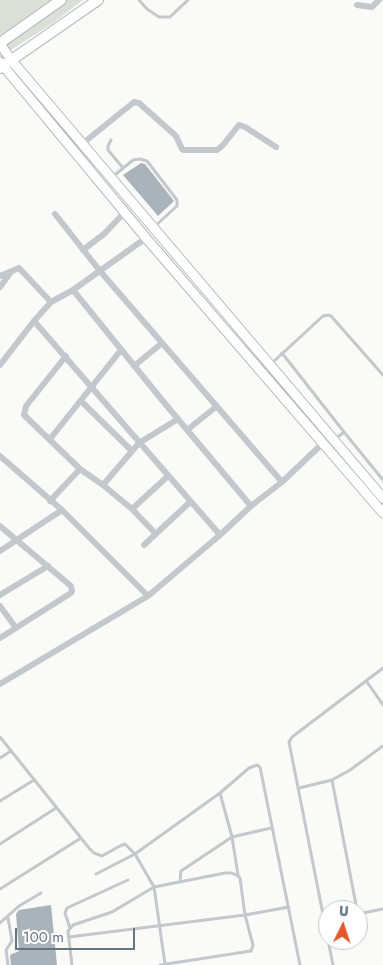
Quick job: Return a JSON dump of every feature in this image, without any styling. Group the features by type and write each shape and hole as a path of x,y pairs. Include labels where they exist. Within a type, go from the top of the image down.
{"highway":[{"path":"0,43 61,0"},
{"path":"4,65 98,0"}],"main road":[{"path":"0,43 4,65 124,213 383,513"},
{"path":"4,65 82,144 383,498"},
{"path":"89,170 97,162"}],"street":[{"path":"357,5 372,7 379,0"},
{"path":"82,144 134,102 139,103 176,136 184,150 217,150 239,125 245,126 276,147"},
{"path":"83,250 104,234 124,213"},
{"path":"55,214 100,271 282,482"},
{"path":"0,365 51,302 73,290 146,238"},
{"path":"0,276 14,269 21,269 51,302"},
{"path":"0,287 14,269"},
{"path":"73,290 251,506"},
{"path":"34,321 220,536"},
{"path":"134,366 162,343"},
{"path":"50,440 82,402 92,386 121,350"},
{"path":"66,356 26,406 24,411 26,418 80,469 132,509 156,534"},
{"path":"82,402 132,451"},
{"path":"187,430 217,406"},
{"path":"103,485 139,443 178,419"},
{"path":"0,684 148,596 220,536 251,506 282,482 322,444"},
{"path":"0,456 62,510 148,596"},
{"path":"50,500 80,469"},
{"path":"132,509 168,476"},
{"path":"144,545 190,502"},
{"path":"0,551 62,510"},
{"path":"0,526 70,586 71,593 0,638"},
{"path":"0,595 48,566"},
{"path":"0,606 16,628"}],"lane":[{"path":"139,0 147,9 159,17 170,17 188,0"},
{"path":"111,140 108,150 123,168"},
{"path":"111,178 137,159 144,160 176,196 178,200 177,206 153,227"},
{"path":"269,365 323,316 329,315 383,375"},
{"path":"282,353 383,480"},
{"path":"333,440 344,432"},
{"path":"322,900 289,742 292,737 383,668"},
{"path":"367,682 383,705"},
{"path":"0,737 89,848 102,856 125,844 135,854 154,887 165,965"},
{"path":"299,788 332,780 350,770 383,746"},
{"path":"0,758 11,751"},
{"path":"96,874 135,854 220,793 249,768 257,765 260,768 300,965"},
{"path":"0,801 34,780"},
{"path":"332,780 355,900"},
{"path":"160,965 251,951 253,944 245,915 232,836 220,793"},
{"path":"0,844 57,808"},
{"path":"180,882 181,871 232,836 271,828"},
{"path":"0,889 81,838"},
{"path":"70,928 76,923 112,912 154,887 232,873 238,876"},
{"path":"72,965 70,928 65,913 68,908 128,880"},
{"path":"0,923 8,918 19,906 41,893"},
{"path":"69,937 245,915 289,907"},
{"path":"368,912 383,909"},
{"path":"8,918 12,941 6,950 8,965"},
{"path":"331,950 333,965"}],"shaded area":[{"path":"0,0 83,0 53,23 0,57"}],"building":[{"path":"141,163 145,164 174,201 158,216 123,175"},
{"path":"51,905 57,965 11,965 10,955 19,951 16,914 19,910"}]}
